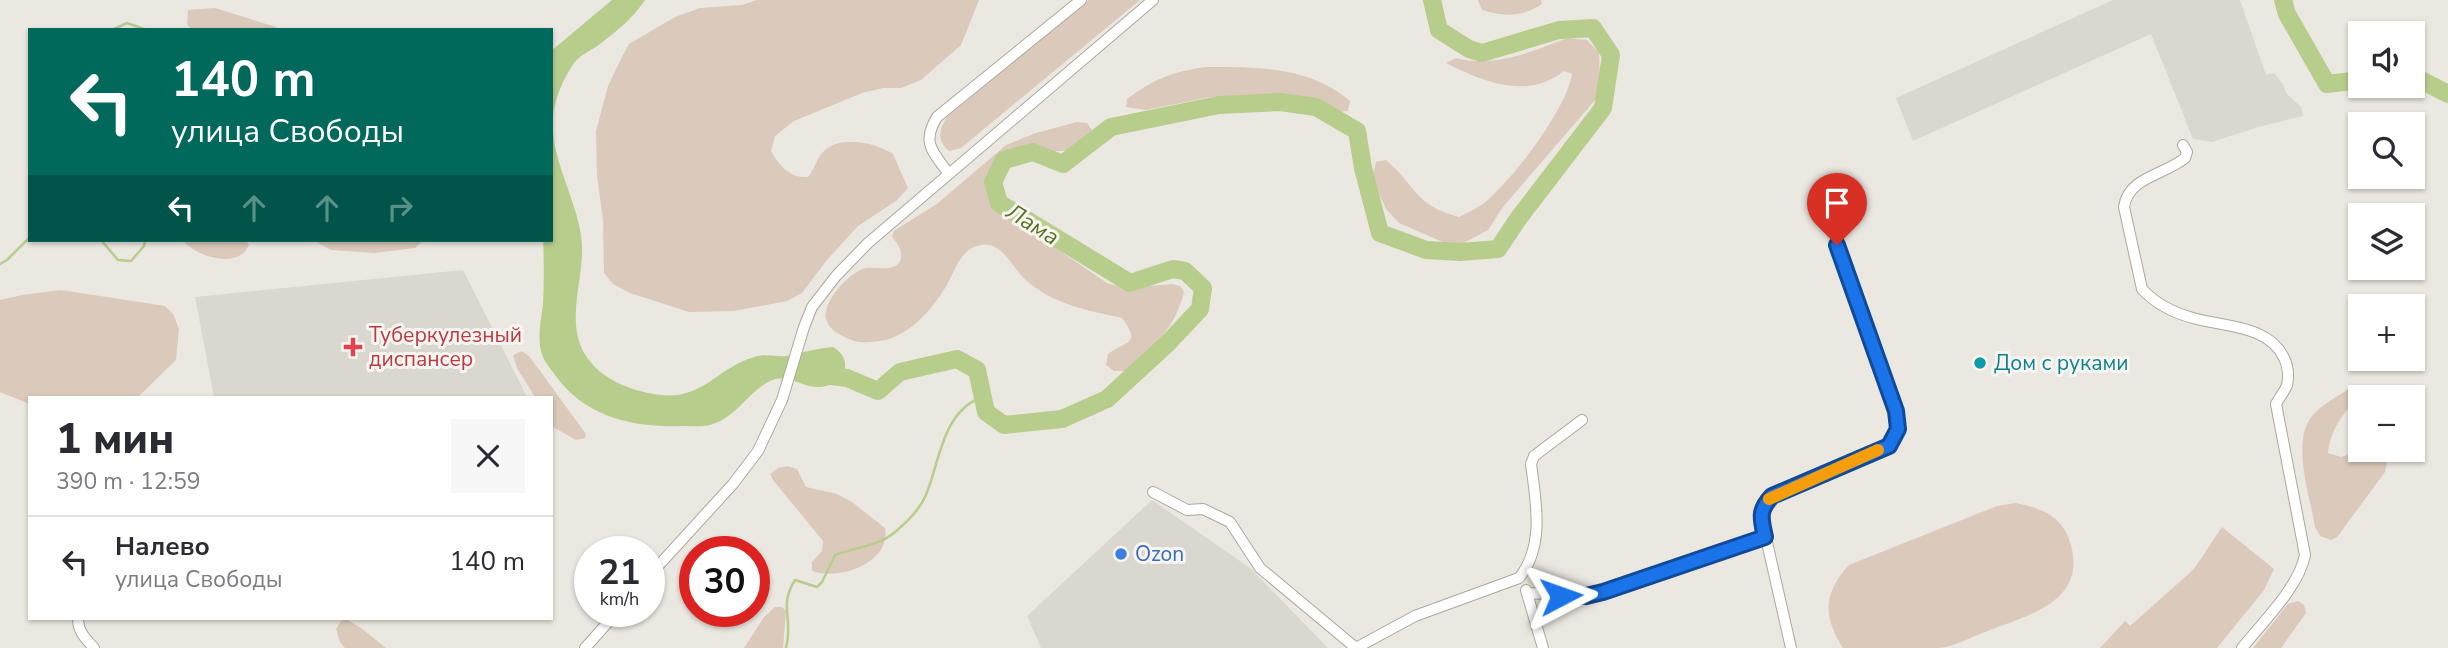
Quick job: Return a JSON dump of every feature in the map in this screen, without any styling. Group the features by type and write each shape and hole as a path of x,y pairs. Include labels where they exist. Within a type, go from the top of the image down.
{"street":[{"path":"949,174 929,144 929,129 937,117 1081,0"},
{"path":"665,558 745,469 763,442 782,400 812,307 836,276 868,243 1153,0"},
{"path":"2183,145 2187,152 2185,158 2132,188 2125,199 2124,207 2142,289 2151,299 2192,318 2260,334 2281,351 2287,364 2288,383 2276,404 2305,555 2303,565 2287,592 2242,648"},
{"path":"1791,648 1765,537 1761,516 1763,506 1772,496 1889,446 1898,429 1896,411 1837,245"},
{"path":"1153,492 1187,510 1203,509 1230,523 1260,568 1356,648 1415,616 1519,578 1529,559 1538,521 1531,464 1534,456 1582,420"},
{"path":"1528,593 1586,596 1603,592 1765,537"},
{"path":"1519,578 1528,593 1543,648"},
{"path":"78,620 81,633 94,648"},
{"path":"584,648 603,627"}],"shaded area":[{"path":"612,0 645,0 619,29 574,63 559,91 553,118 553,49"},
{"path":"757,0 979,0 961,45 921,80 901,88 883,88 862,93 794,121 775,136 771,151 782,166 795,175 808,177 822,153 837,143 867,143 893,154 908,188 896,201 858,226 826,261 802,293 787,301 734,311 689,312 630,293 613,284 604,273 596,131 608,86 629,44 675,17 700,8 742,5"},
{"path":"1089,0 1140,0 961,148 949,151 942,143 940,134 948,116"},
{"path":"1478,0 1541,0 1542,4 1527,11 1506,15 1482,10"},
{"path":"2113,0 2240,0 2266,75 2274,73 2286,93 2301,107 2303,116 2212,142 2193,139 2151,34 1913,141 1896,98"},
{"path":"215,8 277,28 190,28 187,24 188,10"},
{"path":"1567,38 1587,40 1599,53 1600,78 1596,99 1503,207 1488,230 1462,244 1445,243 1399,223 1386,209 1377,189 1373,174 1376,162 1386,160 1423,200 1459,217 1495,194 1522,162 1560,106 1572,74 1564,71 1536,85 1505,85 1490,82 1446,63 1456,58 1470,61 1498,60"},
{"path":"1205,67 1243,67 1300,75 1334,89 1350,101 1348,111 1338,112 1290,95 1211,97 1146,110 1126,107 1127,99 1155,81 1172,74"},
{"path":"1077,122 1087,123 1092,130 1084,143 1073,149 1010,154 999,162 991,179 990,189 994,201 1003,212 1107,283 1125,288 1172,284 1180,286 1184,292 1169,328 1126,371 1114,371 1106,365 1108,354 1130,340 1131,333 1122,318 1073,306 1050,297 1028,282 1002,252 989,245 974,247 963,256 933,305 909,329 890,339 861,342 835,332 826,319 826,312 838,288 860,270 894,267 901,260 900,251 892,237 894,231 938,203 1006,145 1036,133"},
{"path":"553,134 581,235 576,308 578,337 588,359 602,373 638,390 666,395 694,390 740,363 758,356 786,356 833,347 844,358 845,369 840,378 827,386 810,386 786,379 770,381 727,417 710,425 646,425 612,417 581,401 567,389 545,362 539,338 543,242 553,242"},
{"path":"185,242 247,242 249,245 244,253 227,259 207,256"},
{"path":"317,242 422,242 415,248 375,253 331,250"},
{"name":"Туберкулезный диспансер","path":"463,270 526,396 214,396 195,297"},
{"path":"61,290 165,306 173,314 179,329 176,360 139,396 28,396 28,403 0,392 0,300"},
{"path":"522,351 529,356 586,434 585,438 576,440 553,427 553,396 534,396 517,368 513,355"},
{"path":"2348,390 2348,409 2331,437 2328,453 2341,457 2348,455 2348,462 2387,462 2385,472 2337,537 2331,540 2320,536 2315,527 2302,454 2306,427 2312,416"},
{"path":"787,466 797,469 806,487 837,494 852,502 885,528 885,540 872,560 849,571 812,571 812,562 822,551 823,541 770,474"},
{"path":"1152,500 1250,568 1328,648 1041,648 1027,616"},
{"path":"2015,503 2050,515 2063,527 2071,545 2073,564 2070,580 2063,593 2051,603 2022,618 1945,647 1843,648 1832,626 1829,605 1834,585 1849,565 1997,506"},
{"path":"2222,527 2274,569 2264,590 2217,648 2100,648 2125,621 2130,626 2194,569"},
{"path":"2298,601 2304,605 2306,613 2281,648 2253,648 2288,604"},
{"path":"775,607 782,607 786,611 783,648 744,648 758,627 770,627 770,612"},
{"path":"348,620 386,648 345,648 336,629 341,621"}],"waterway":[{"name":"Лама","path":"817,374 847,378 878,391 900,372 957,359 977,370 986,412 1004,425 1062,419 1107,399 1168,343 1200,309 1203,288 1185,271 1173,269 1130,283 999,203 993,182 1004,160 1033,152 1063,164 1111,127 1219,105 1280,102 1316,107 1357,131 1363,168 1380,233 1426,250 1460,252 1498,249 1603,108 1611,55 1593,28 1559,30 1482,53 1469,49 1439,30 1432,0"},
{"name":"Лама","path":"2283,0 2287,14 2327,84 2348,82"},
{"path":"116,28 127,23 141,28"},
{"name":"Лама","path":"2425,82 2448,94"},
{"path":"0,264 28,239"},
{"path":"103,242 118,260 131,261 145,242"},
{"path":"786,648 787,605 795,580 817,587 835,555 881,541 904,524 926,495 950,426 969,404 982,397"}],"slow traffic":[{"path":"1769,499 1878,450"}],"place":[{"name":"Туберкулезный диспансер","path":"353,347"},
{"name":"Дом с руками","path":"1980,363"},
{"name":"Ozon","path":"1121,554"}],"route":[{"path":"1561,596 1586,596 1603,592 1765,537 1761,516 1763,506 1772,496 1889,446 1898,429 1896,411 1837,245"}]}
